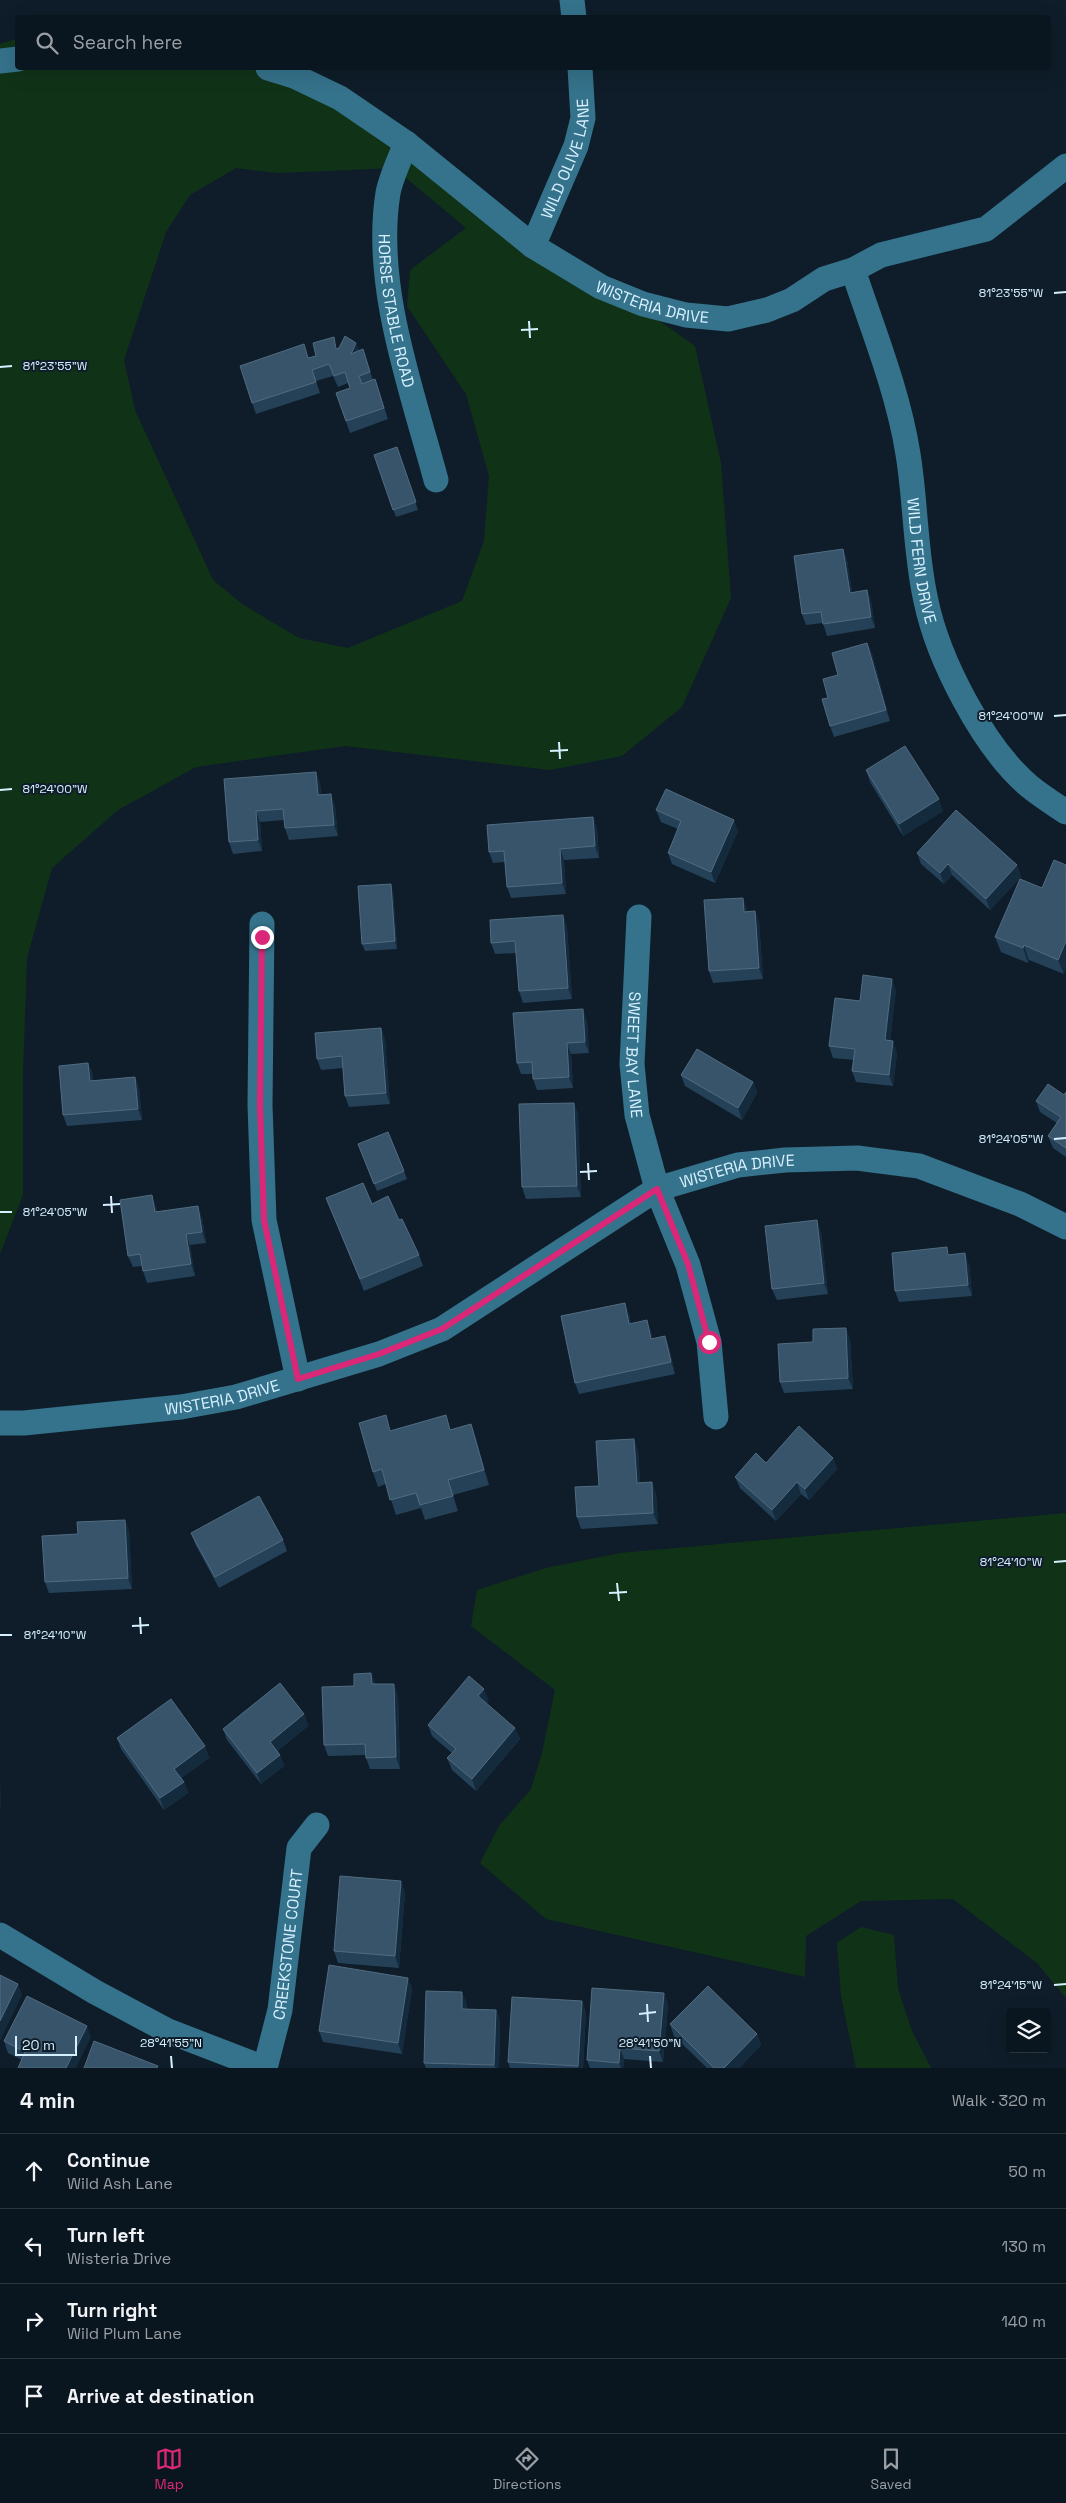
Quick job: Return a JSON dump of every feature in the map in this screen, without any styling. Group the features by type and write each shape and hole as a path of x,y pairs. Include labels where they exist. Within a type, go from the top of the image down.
{"street":[{"path":"572,0 574,15"},
{"path":"0,61 15,59"},
{"name":"WISTERIA DRIVE","path":"274,70 294,76 340,98 406,143 533,246 601,287 643,304 686,315 728,319 784,304 824,280 853,270 881,255 986,229 1066,166"},
{"name":"WILD OLIVE LANE","path":"533,246 576,146 583,118 580,70"},
{"name":"HORSE STABLE ROAD","path":"406,143 388,192 384,248 392,310 436,480"},
{"name":"WILD FERN DRIVE","path":"853,270 896,401 908,454 926,601 944,660 972,713 999,752 1028,785 1066,812"},
{"name":"SWEET BAY LANE","path":"638,917 632,1064 636,1115 657,1189 688,1264 709,1342 716,1417"},
{"path":"262,924 260,1105 264,1220 298,1379"},
{"name":"WISTERIA DRIVE","path":"0,1424 181,1407 236,1397 379,1354 442,1329 657,1189 738,1165 785,1160 857,1158 887,1160 919,1166 977,1186 1066,1226"},
{"name":"CREEKSTONE COURT","path":"264,2068 280,2010 299,1848 317,1825"},
{"path":"0,1935 94,1992 168,2030 264,2068"}],"green space":[{"path":"15,40 15,70 288,70 314,75 695,346 721,463 731,598 682,707 622,756 550,770 345,746 196,767 118,810 52,868 27,958 23,1072 23,1195 0,1254 0,44","holes":["236,168 278,173 394,168 466,228 410,270 407,306 466,394 489,476 484,541 462,601 348,648 299,638 242,604 213,580 135,410 124,360 166,232 190,195"]},
{"path":"1066,1513 1066,1998 1037,1963 953,1899 861,1901 806,1936 805,1977 546,1919 480,1863 499,1826 531,1789 542,1753 555,1690 471,1626 477,1590 546,1568 620,1553"},
{"path":"861,1927 894,1935 898,1989 912,2031 931,2068 856,2068 841,1996 837,1943"}],"building":[{"path":"345,336 356,343 351,354 363,349 370,372 359,376 362,384 375,379 384,408 346,421 336,393 350,388 345,372 334,376 329,364 312,370 316,382 252,403 240,366 304,344 308,358 316,356 313,343 334,337 336,349 339,348"},
{"path":"397,447 416,502 393,510 374,455"},
{"path":"843,549 850,593 867,590 871,617 823,624 821,612 802,614 794,556"},
{"path":"867,643 886,710 830,726 822,699 828,698 823,679 838,675 832,653"},
{"path":"905,746 939,799 899,824 866,770"},
{"path":"316,772 318,795 331,794 334,825 285,828 283,809 256,811 258,840 229,842 224,779"},
{"path":"666,789 734,820 711,872 668,853 681,821 656,810"},
{"path":"956,810 1017,865 986,899 948,864 940,873 917,853"},
{"path":"593,817 595,846 560,849 562,883 507,887 504,851 489,852 487,825"},
{"path":"1054,860 1066,865 1066,941 1058,960 1024,945 1023,948 995,937 1020,879 1042,888"},
{"path":"391,884 395,941 362,944 358,886"},
{"path":"743,898 744,912 755,911 759,968 709,971 704,900"},
{"path":"563,915 568,988 519,991 515,941 491,943 490,920"},
{"path":"863,975 892,979 885,1040 893,1041 889,1075 852,1071 855,1049 829,1046 835,998 860,1001"},
{"path":"583,1009 585,1042 567,1043 569,1077 533,1079 532,1062 517,1063 513,1013"},
{"path":"381,1028 386,1093 345,1096 342,1056 317,1059 315,1033"},
{"path":"697,1049 753,1082 738,1108 681,1075"},
{"path":"88,1063 90,1081 135,1077 138,1109 63,1115 59,1066"},
{"path":"1048,1084 1064,1095 1066,1092 1066,1148 1048,1136 1061,1117 1036,1101"},
{"path":"574,1103 577,1186 522,1187 519,1104"},
{"path":"388,1132 404,1171 374,1184 358,1144"},
{"path":"363,1183 372,1204 388,1196 399,1220 402,1219 419,1255 360,1279 326,1198"},
{"path":"152,1195 155,1212 198,1206 202,1232 186,1234 191,1264 143,1271 140,1254 128,1256 120,1200"},
{"path":"817,1220 824,1283 772,1289 765,1226"},
{"path":"947,1247 948,1255 965,1253 968,1285 895,1291 892,1253"},
{"path":"625,1303 629,1324 647,1320 651,1339 665,1336 671,1362 575,1383 561,1316"},
{"path":"846,1328 848,1378 780,1382 778,1344 813,1342 813,1329"},
{"path":"386,1415 390,1431 446,1415 450,1430 471,1424 484,1470 448,1480 453,1496 420,1505 416,1493 390,1500 382,1469 373,1472 359,1423"},
{"path":"799,1426 833,1458 805,1489 797,1482 772,1510 735,1477 756,1453 766,1463"},
{"path":"634,1439 637,1483 652,1482 653,1513 577,1517 575,1487 599,1486 596,1441"},
{"path":"259,1496 283,1540 215,1577 191,1533"},
{"path":"125,1520 128,1578 45,1582 42,1536 78,1534 77,1522"},
{"path":"371,1673 372,1684 394,1684 396,1757 366,1758 365,1744 324,1745 322,1687 354,1686 354,1674"},
{"path":"469,1676 484,1689 478,1696 515,1728 472,1779 447,1758 456,1749 428,1725"},
{"path":"280,1683 304,1714 270,1742 280,1755 257,1773 223,1729"},
{"path":"171,1699 205,1746 174,1769 184,1782 160,1798 117,1738"},
{"path":"340,1876 401,1881 395,1956 334,1951"},
{"path":"329,1965 408,1978 398,2043 319,2031"},
{"path":"0,1975 18,1984 0,2021"},
{"path":"708,1986 757,2034 724,2068 714,2068 670,2024"},
{"path":"592,1988 664,1993 659,2051 620,2048 619,2063 587,2060"},
{"path":"426,1991 462,1992 462,2009 496,2010 494,2065 424,2063"},
{"path":"27,1996 87,2026 66,2068 18,2068 25,2052 4,2041"},
{"path":"512,1997 582,2001 578,2066 508,2062"},
{"path":"94,2041 158,2066 157,2068 84,2068"}],"route":[{"path":"262,937 260,1105 264,1220 298,1379 379,1354 442,1329 657,1189 688,1264 709,1342"}]}
